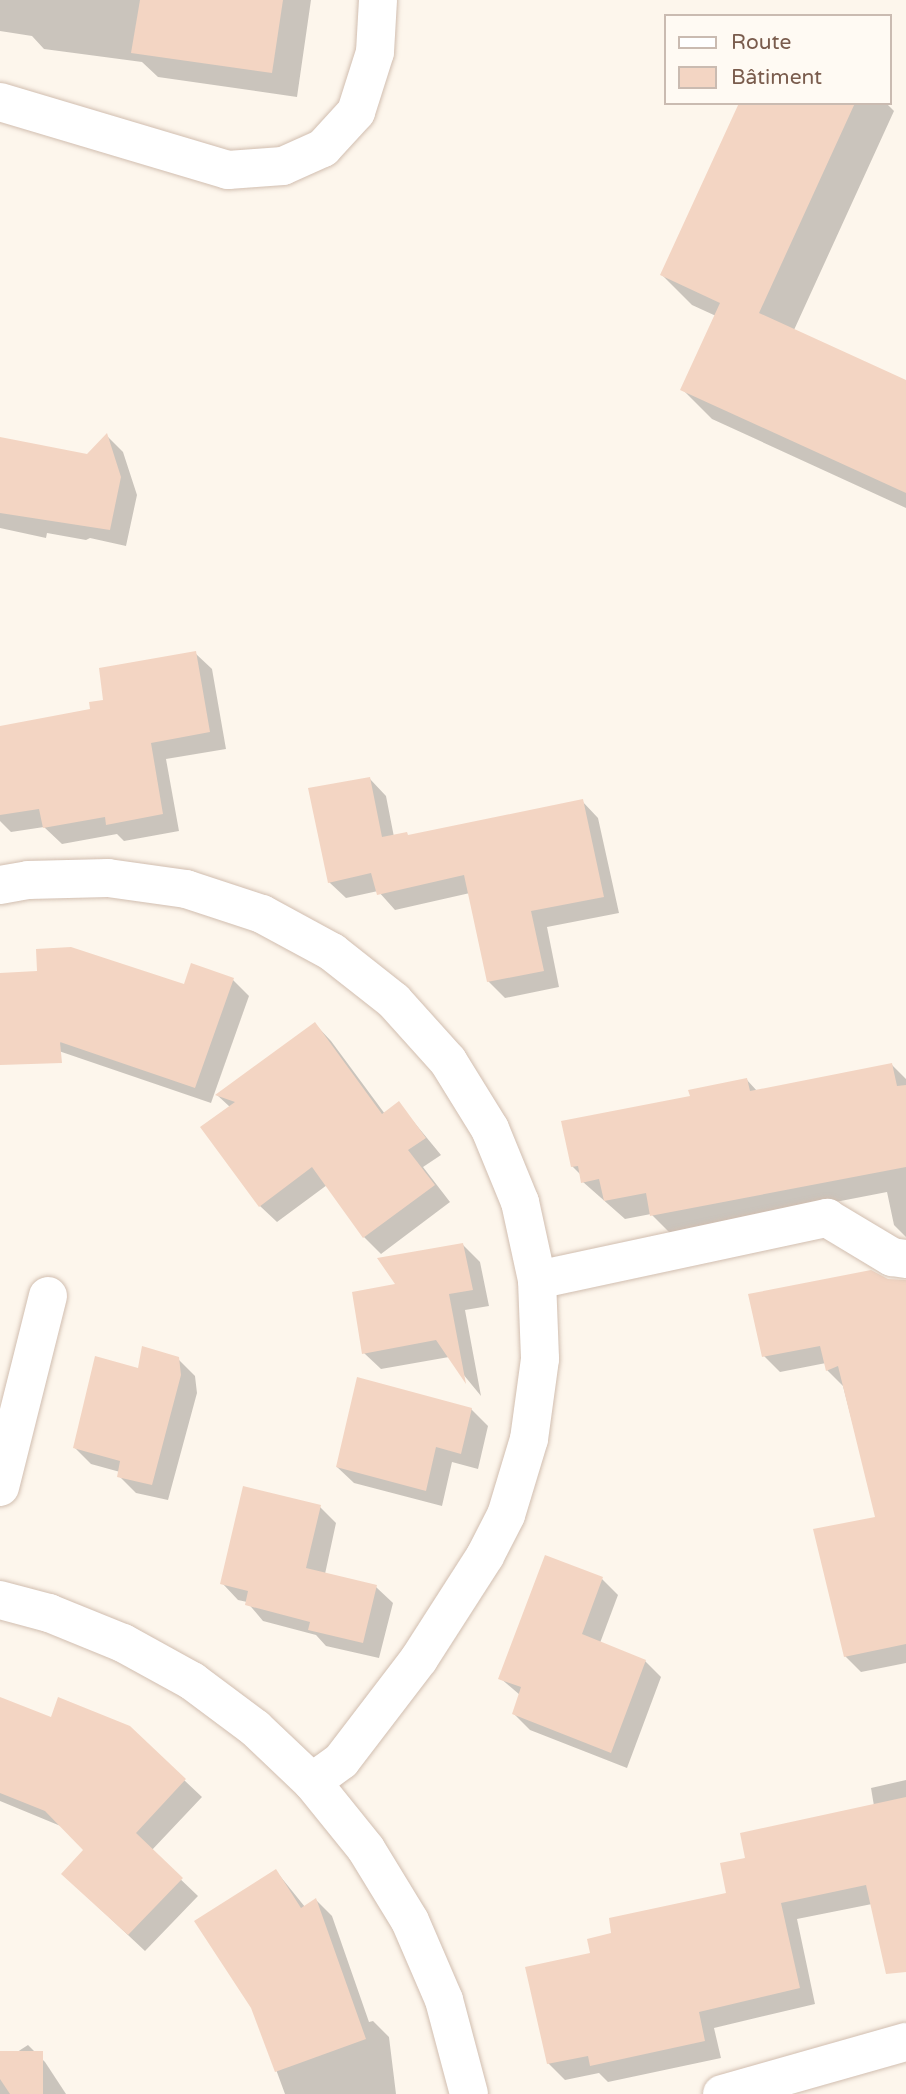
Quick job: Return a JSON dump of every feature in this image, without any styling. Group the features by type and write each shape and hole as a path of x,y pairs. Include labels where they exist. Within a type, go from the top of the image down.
{"street":[{"path":"0,102 228,170 283,166 323,148 356,112 374,52 378,0"},
{"path":"0,886 28,880 108,878 186,889 262,914 332,952 394,1001 448,1061 490,1129 520,1202 537,1280 540,1360 529,1439 506,1515 485,1556 419,1659 341,1761 312,1782"},
{"path":"537,1280 827,1218 892,1257 906,1259"},
{"path":"0,1487 48,1296"},
{"path":"0,1600 50,1613 123,1643 192,1681 255,1728 312,1782 366,1849 410,1921 444,2000 469,2094"},
{"path":"722,2094 906,2042"}],"building":[{"path":"140,0 283,0 272,73 131,53"},
{"path":"738,105 854,105 759,313 906,380 906,493 680,390 720,303 660,275"},
{"path":"107,433 121,477 110,530 0,513 0,437 87,454"},
{"path":"196,651 210,732 151,743 163,814 106,825 105,817 43,828 39,809 0,815 0,726 90,709 89,702 103,700 99,668"},
{"path":"370,777 382,837 407,832 408,835 583,799 604,897 531,911 544,971 487,982 464,875 377,895 371,873 328,883 308,788"},
{"path":"71,947 184,984 191,963 234,978 195,1088 60,1042 62,1063 0,1065 0,973 37,971 36,949"},
{"path":"315,1022 382,1114 399,1101 426,1138 408,1150 435,1185 363,1238 312,1167 259,1207 200,1127 235,1102 215,1095"},
{"path":"892,1063 897,1086 906,1085 906,1167 650,1216 646,1193 604,1201 599,1179 581,1183 578,1166 571,1167 561,1121 690,1096 688,1090 747,1078 750,1091"},
{"path":"463,1243 473,1290 449,1294 466,1384 436,1340 362,1354 352,1292 395,1284 377,1258"},
{"path":"871,1270 888,1279 906,1280 906,1644 844,1657 813,1529 875,1517 838,1366 826,1371 820,1346 762,1357 748,1294"},
{"path":"142,1346 179,1357 181,1375 152,1485 117,1477 120,1461 73,1448 95,1356 138,1368"},
{"path":"357,1377 472,1408 461,1454 436,1447 426,1491 336,1467"},
{"path":"243,1486 321,1505 306,1568 377,1585 363,1643 308,1630 310,1622 245,1605 248,1591 220,1584"},
{"path":"545,1555 603,1577 582,1634 646,1660 611,1753 512,1714 521,1687 498,1679"},
{"path":"0,1697 51,1717 58,1697 130,1726 186,1779 136,1833 183,1878 128,1935 61,1874 83,1850 45,1811 0,1793"},
{"path":"906,1797 906,1972 886,1974 866,1885 781,1903 800,1988 699,2012 705,2041 590,2066 588,2056 547,2064 525,1967 590,1953 587,1939 611,1933 609,1918 726,1893 720,1863 745,1858 740,1833"},
{"path":"276,1869 301,1908 316,1898 366,2039 275,2072 251,2008 194,1921"},
{"path":"0,2051 43,2051 43,2094 10,2094 0,2079"}]}
